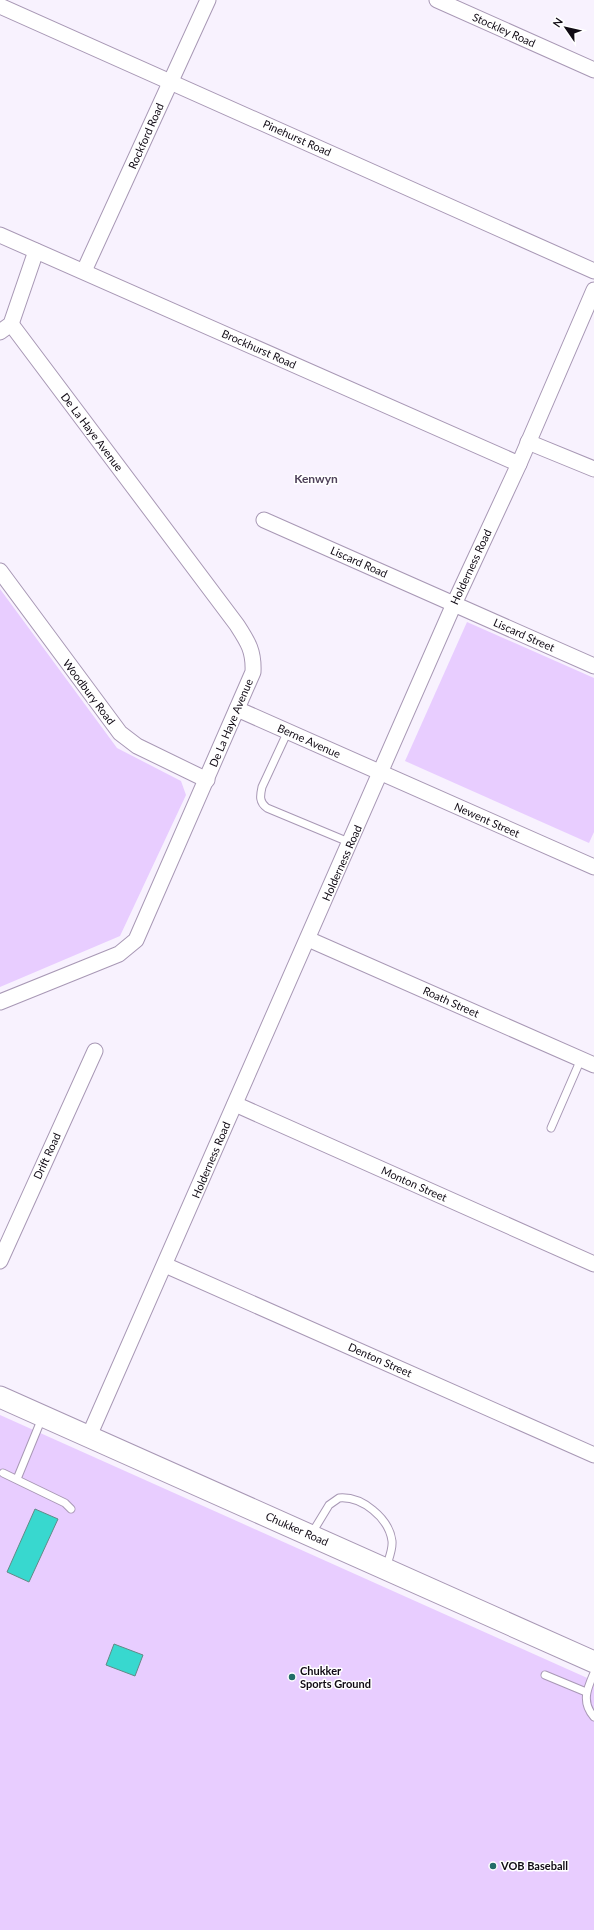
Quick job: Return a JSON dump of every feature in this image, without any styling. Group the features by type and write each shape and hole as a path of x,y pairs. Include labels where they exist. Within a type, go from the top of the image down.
{"street":[{"name":"Rockford Road","path":"84,272 208,0"},
{"name":"Stockley Road","path":"437,0 594,70"},
{"name":"Pinehurst Road","path":"0,6 594,271"},
{"name":"Brockhurst Road","path":"0,235 519,464"},
{"path":"5,328 36,251"},
{"name":"Holderness Road","path":"89,1436 351,842 454,604 519,464 594,290"},
{"name":"De La Haye Avenue","path":"0,1002 119,954 132,945 136,940 253,672 252,651 247,640 5,328"},
{"path":"528,442 594,469"},
{"name":"Liscard Road","path":"264,520 454,604"},
{"name":"Woodbury Road","path":"0,571 120,733 137,746 207,780"},
{"name":"Liscard Street","path":"454,604 594,666"},
{"name":"Berne Avenue","path":"237,709 381,773"},
{"name":"Newent Street","path":"381,773 594,867"},
{"name":"Roath Street","path":"308,939 587,1062"},
{"name":"Drift Road","path":"0,1261 6,1230 95,1051"},
{"name":"Monton Street","path":"235,1104 594,1264"},
{"name":"Denton Street","path":"165,1265 594,1455"},
{"name":"Chukker Road","path":"0,1397 594,1662"}],"lane":[{"path":"288,731 262,788 260,794 261,801 267,808 351,842"},
{"path":"551,1128 587,1062"},
{"path":"17,1479 43,1416"},
{"path":"3,1473 65,1503 71,1509"},
{"path":"311,1535 329,1505 339,1498 351,1499 367,1507 383,1518 390,1532 391,1549 386,1569"},
{"path":"594,1673 586,1692 586,1702 594,1717"},
{"path":"545,1675 586,1692"}],"shaded area":[{"path":"0,589 117,748 181,781 186,795 120,936 0,987"},
{"path":"467,622 594,678 594,832 589,843 405,761"},
{"name":"Chukker Sports Ground","path":"0,1415 594,1681 594,1930 0,1930"}],"building":[{"path":"35,1509 58,1519 29,1582 7,1572"},
{"path":"114,1644 143,1655 135,1676 106,1665"}],"place":[{"name":"Chukker Sports Ground","path":"292,1677"},
{"name":"VOB Baseball","path":"493,1866"}],"district":[{"name":"Kenwyn","path":"316,479"}]}
